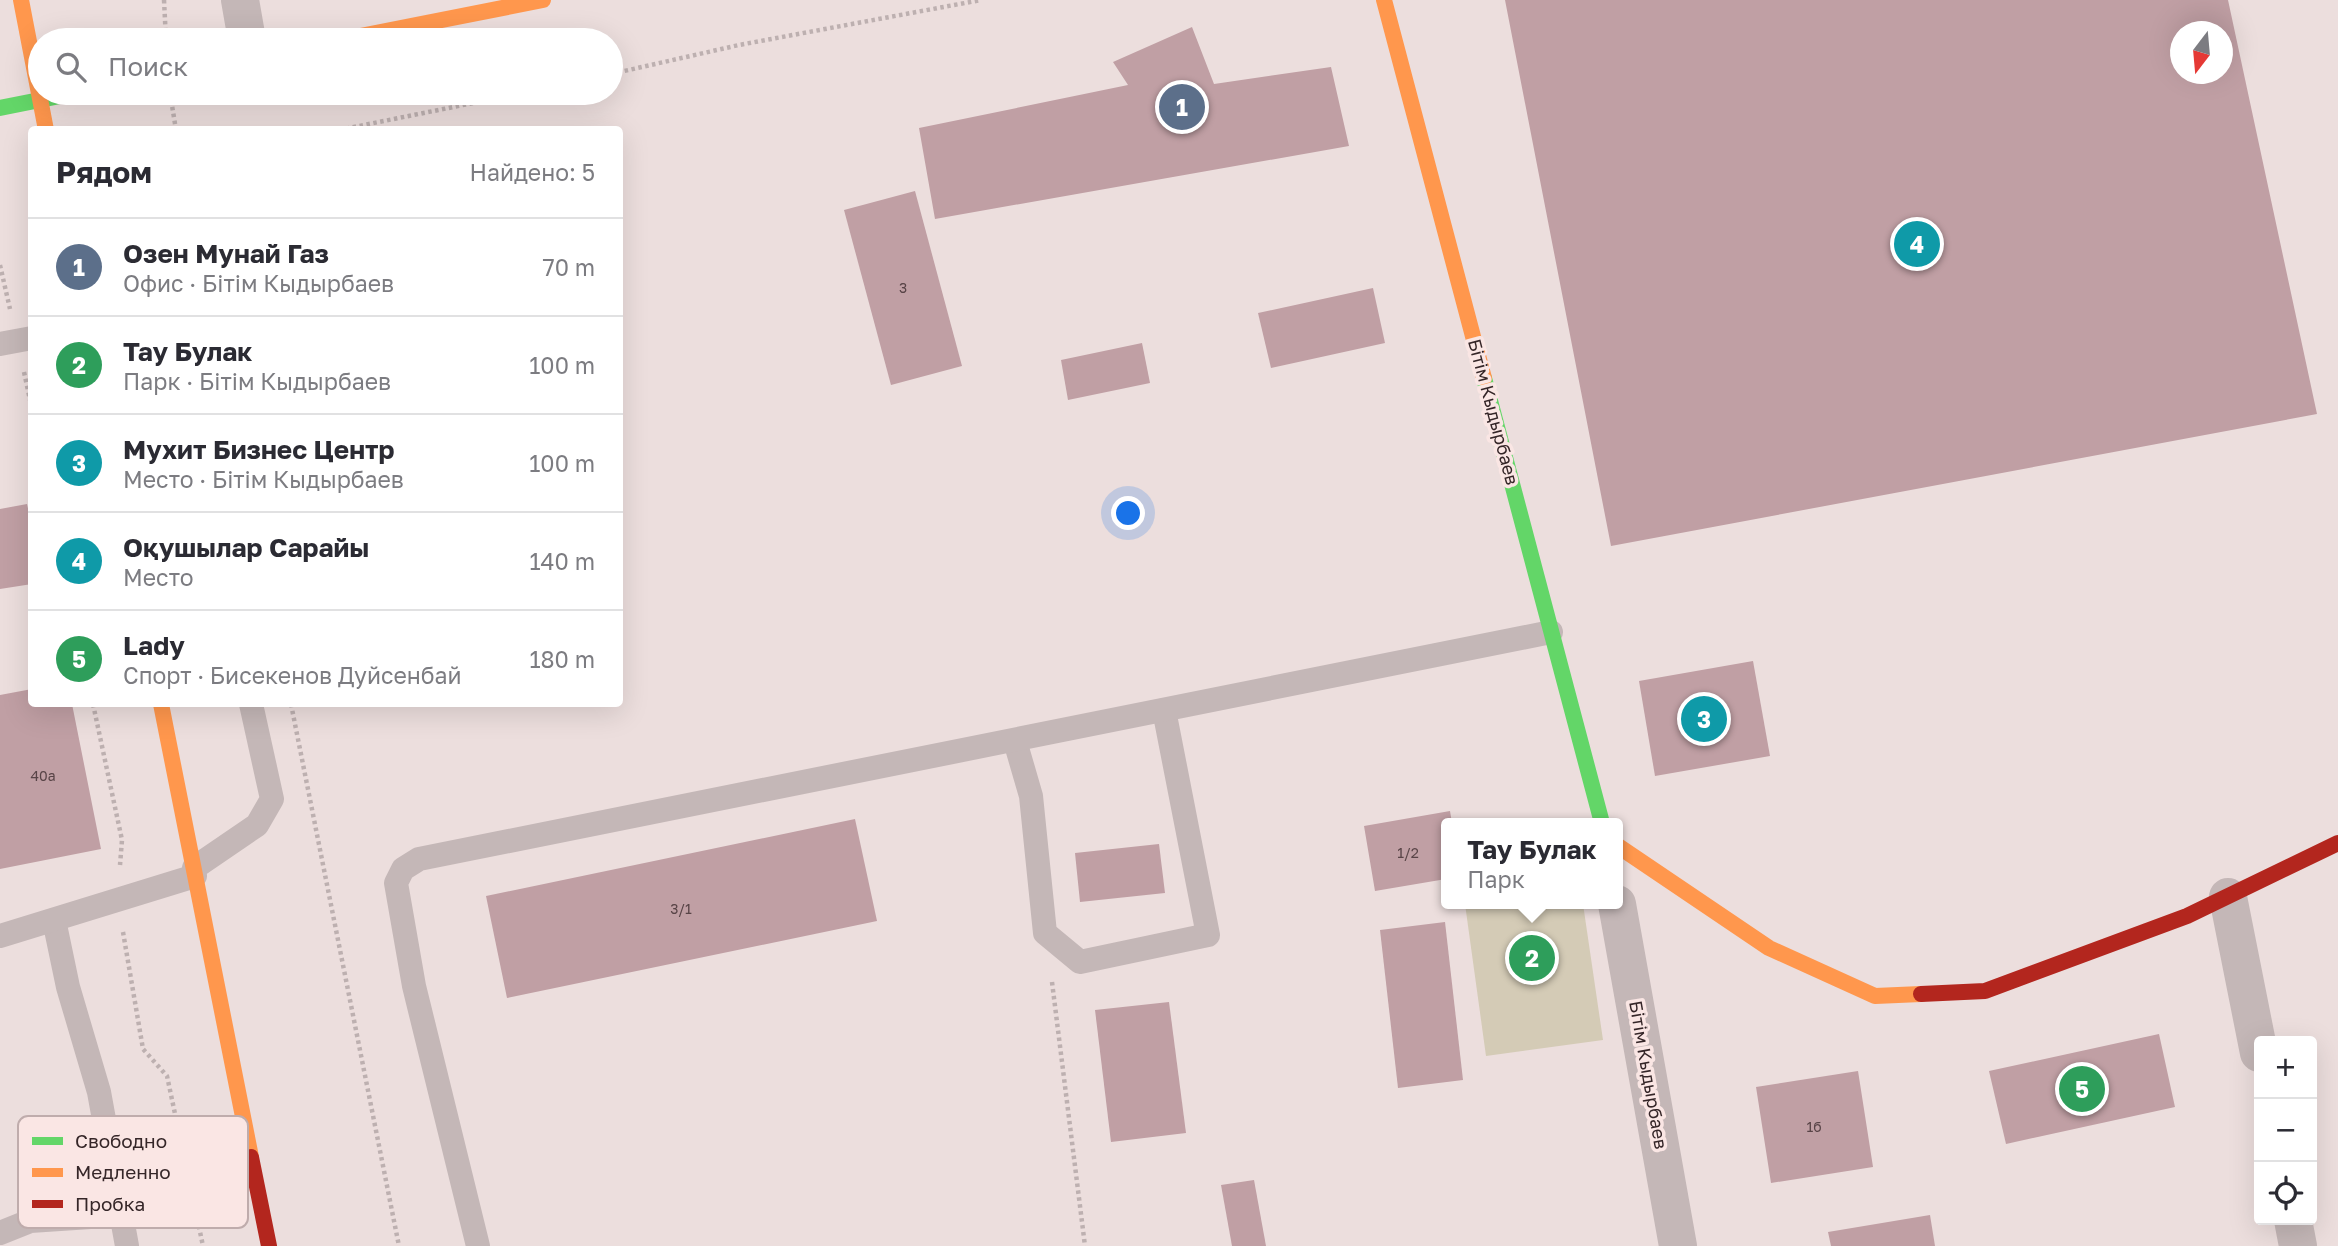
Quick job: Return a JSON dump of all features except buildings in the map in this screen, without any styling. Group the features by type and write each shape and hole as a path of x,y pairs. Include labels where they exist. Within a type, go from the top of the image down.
{"street":[{"path":"21,0 28,37"},
{"path":"240,0 245,28"},
{"path":"401,28 543,0"},
{"name":"Бiтiм Кыдырбаев","path":"1384,0 1601,818"},
{"path":"0,108 28,102"},
{"path":"41,105 45,126"},
{"path":"162,707 243,1116"},
{"path":"1623,849 1769,948 1875,996 1984,991 2187,916 2338,843"},
{"path":"2228,897 2256,1036"},
{"name":"Бiтiм Кыдырбаев","path":"1619,909 1678,1246"},
{"path":"248,1141 269,1246"},
{"path":"2294,1225 2298,1246"}],"lane":[{"path":"0,344 28,339"},
{"path":"478,1246 414,986 396,883 403,869 419,859 1551,632"},
{"path":"0,936 118,900 194,872 257,825 272,799 252,707"},
{"path":"1015,741 1031,796 1045,933 1080,962 1208,934 1164,710"},
{"path":"54,920 68,988 99,1092 103,1116"},
{"path":"0,1233 18,1226"},
{"path":"124,1228 127,1246"}],"path":[{"path":"164,0 165,28"},
{"path":"623,71 739,45 981,0"},
{"path":"172,105 175,126"},
{"path":"359,126 463,105"},
{"path":"94,707 122,840 118,900 143,1049 167,1076 175,1116"},
{"path":"292,707 399,1246"},
{"path":"1045,933 1085,1246"},
{"path":"199,1228 203,1246"}],"shaded area":[{"path":"1466,909 1584,909 1603,1040 1486,1056"}],"traffic: fast":[{"path":"0,108 28,102"},
{"path":"1484,378 1601,818"}],"traffic: slow":[{"path":"21,0 28,36"},
{"path":"401,28 543,0"},
{"path":"1384,0 1484,378"},
{"path":"41,105 45,126"},
{"path":"162,707 243,1116"},
{"path":"1623,849 1769,948 1875,996 1921,994"},
{"path":"248,1142 251,1157"}],"traffic: jam":[{"path":"1921,994 1985,991 2187,916 2338,843"},
{"path":"251,1157 269,1246"}],"place":[{"name":"Озен Мунай Газ","path":"1182,107"},
{"name":"Оқушылар Сарайы","path":"1917,244"},
{"name":"Мухит Бизнес Центр","path":"1704,719"},
{"name":"Тау Булак","path":"1532,958"},
{"name":"Lady","path":"2082,1089"}]}
